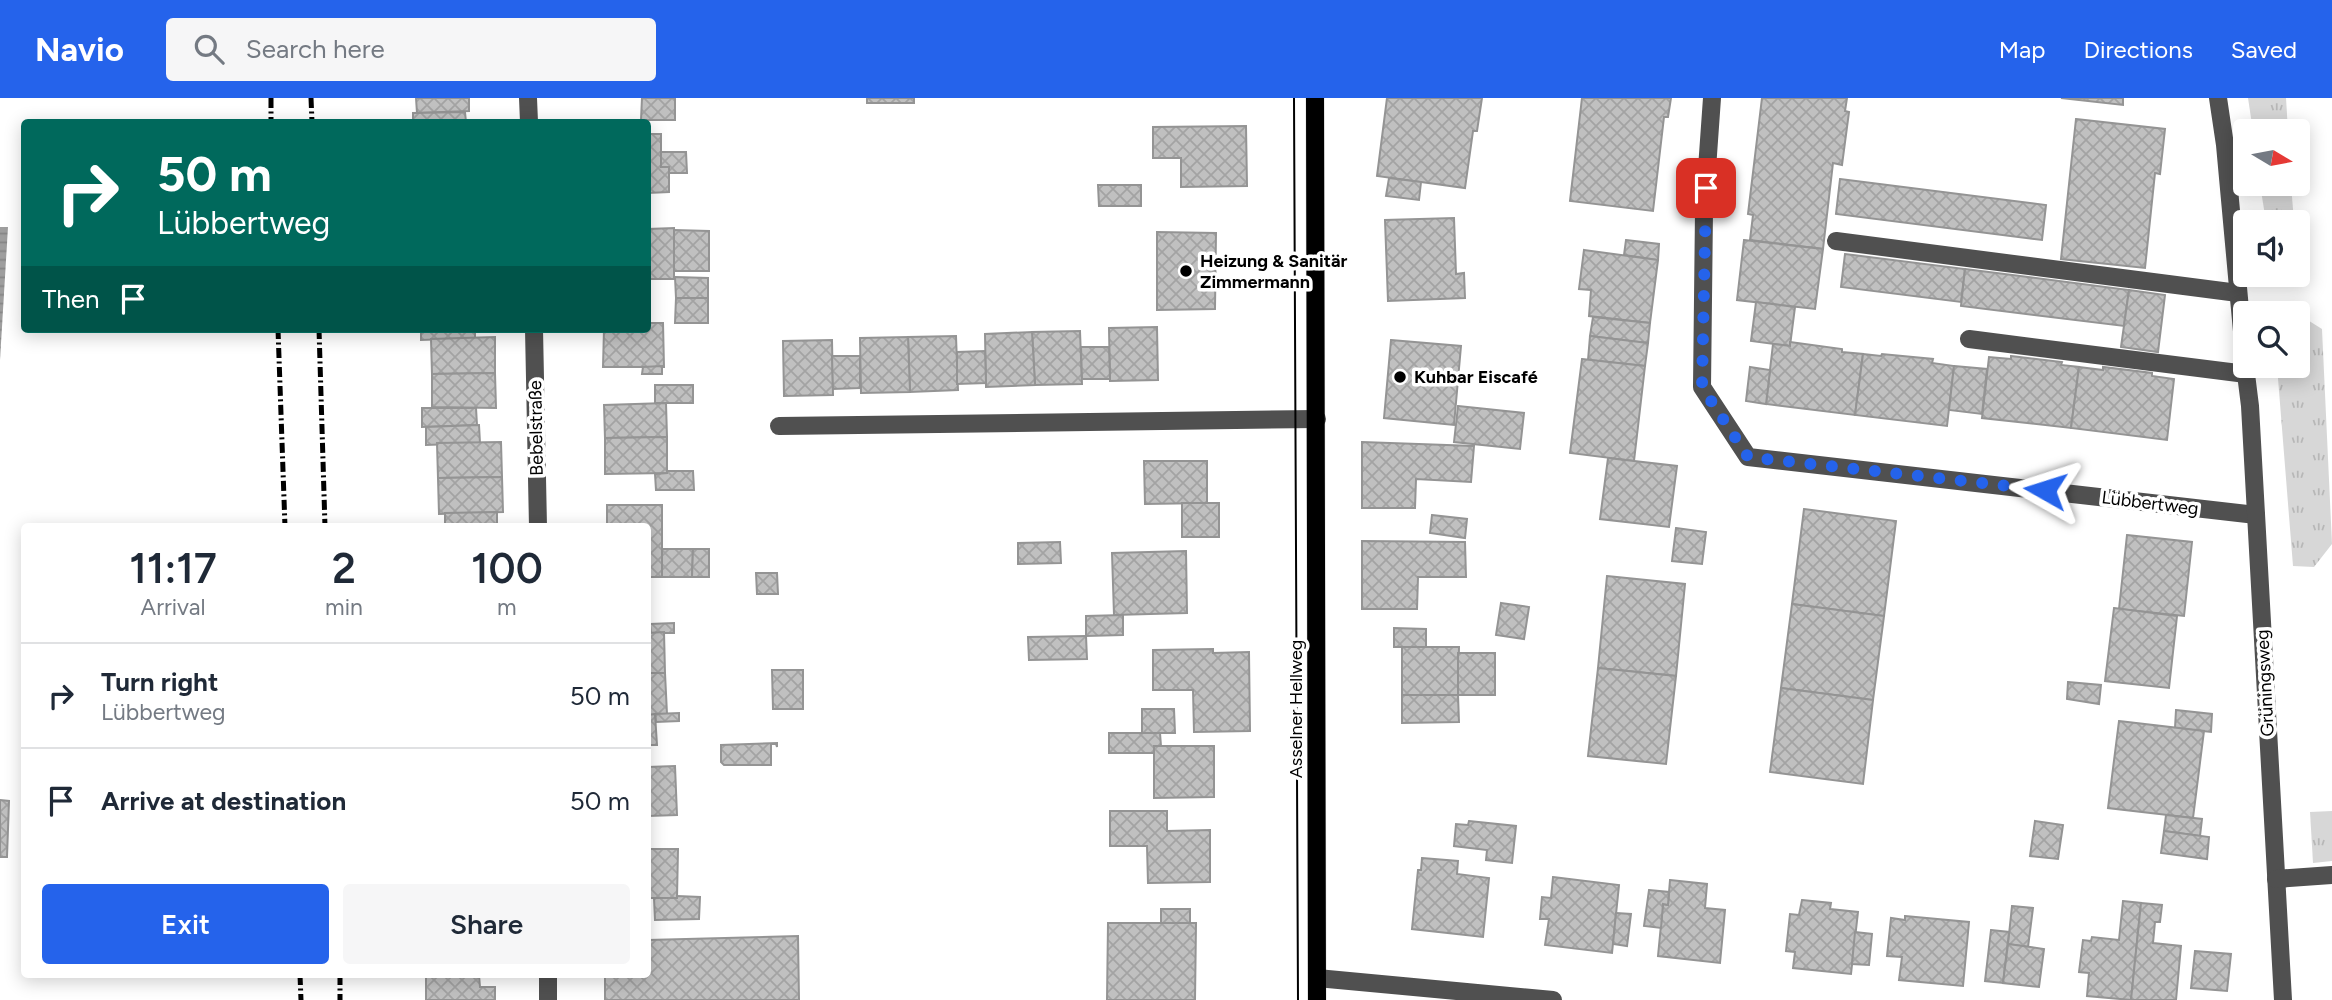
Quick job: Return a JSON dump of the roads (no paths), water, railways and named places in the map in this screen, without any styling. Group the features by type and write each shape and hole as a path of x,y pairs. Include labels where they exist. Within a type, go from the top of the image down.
{"main road":[{"name":"Asselner Hellweg","path":"1315,98 1317,1000"}],"street":[{"path":"528,98 529,119"},
{"name":"Lübbertweg","path":"1712,98 1704,211 1702,387 1748,457 2256,515"},
{"name":"Grüningsweg","path":"2218,98 2225,145 2239,301"},
{"path":"1836,241 2238,293"},
{"name":"Bebelstraße","path":"534,333 538,523"},
{"path":"1969,339 2233,367"},
{"name":"Grüningsweg","path":"2247,378 2283,1000"},
{"path":"779,426 1317,419"},
{"path":"2276,879 2332,875"},
{"path":"548,978 548,1000"},
{"path":"1317,978 1553,1000"}],"tram line":[{"path":"1294,98 1298,1000"}],"railway":[{"path":"271,98 271,119"},
{"path":"311,98 312,119"},
{"path":"278,333 285,523"},
{"path":"319,333 325,523"},
{"path":"300,978 301,1000"},
{"path":"340,978 340,1000"}],"place":[{"name":"Heizung & Sanitär Zimmermann","path":"1186,271"},
{"name":"Kuhbar Eiscafé","path":"1400,377"}]}
